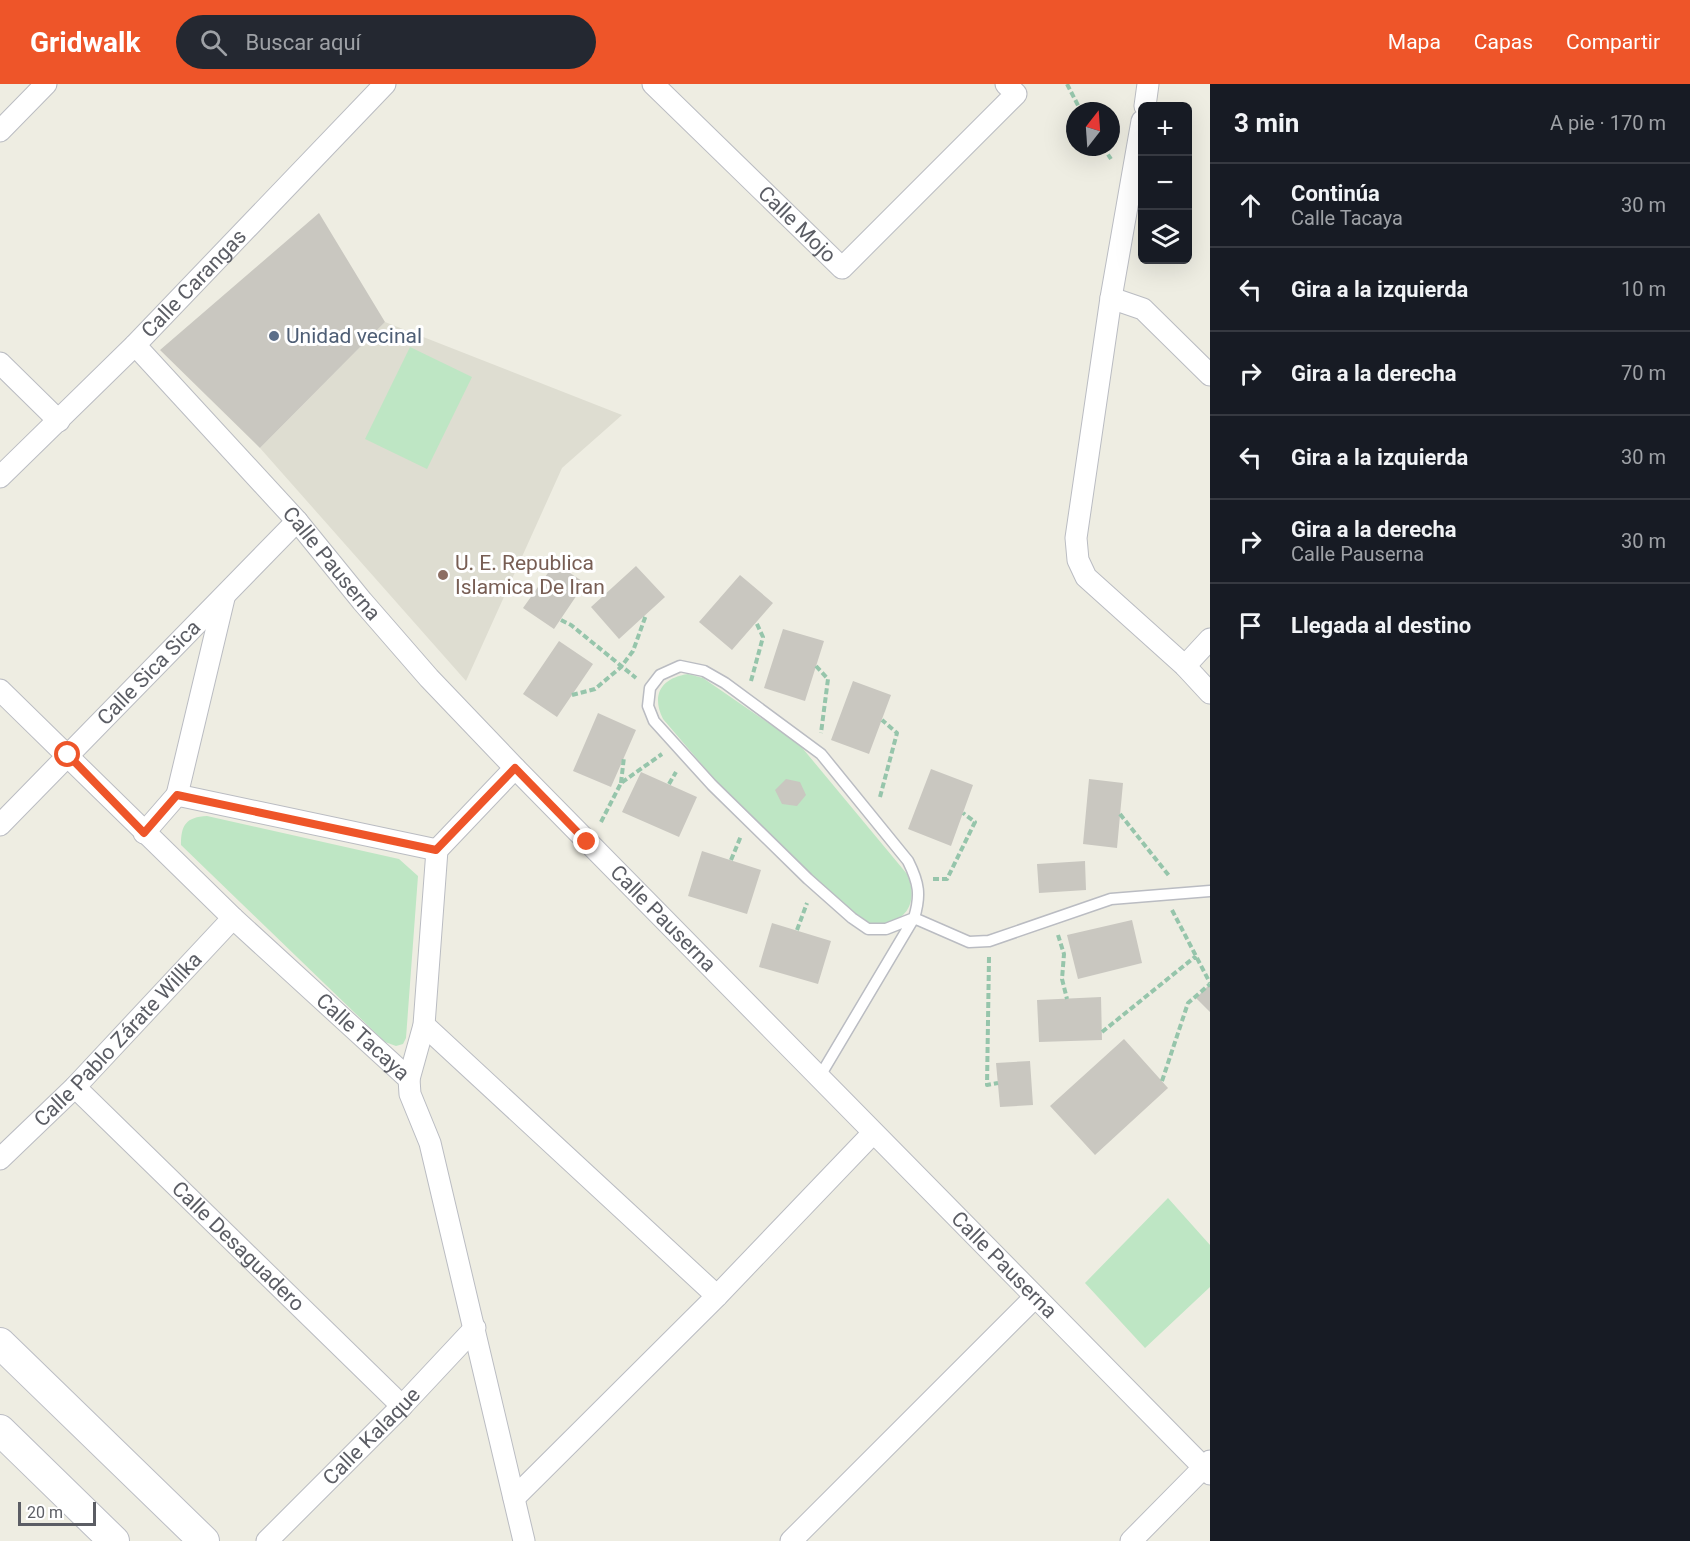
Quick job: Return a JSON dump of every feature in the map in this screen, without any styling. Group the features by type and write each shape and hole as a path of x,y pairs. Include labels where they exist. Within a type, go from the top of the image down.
{"main road":[{"path":"0,1343 204,1541"},
{"path":"0,1430 114,1541"}],"street":[{"path":"0,131 46,84"},
{"name":"Calle Carangas","path":"0,477 135,345 385,84"},
{"name":"Calle Mojo","path":"653,84 842,268 1011,89"},
{"path":"1146,102 1149,84"},
{"path":"1138,149 1111,298 1076,538 1076,554 1086,577 1185,666 1210,693"},
{"path":"1111,298 1143,309 1210,375"},
{"name":"Calle Pauserna","path":"135,345 297,521 399,644 515,768 1035,1297 1208,1468"},
{"path":"0,363 59,421"},
{"name":"Calle Sica Sica","path":"0,825 297,521"},
{"path":"144,833 177,795 224,598"},
{"path":"1185,666 1210,639"},
{"name":"Calle Tacaya","path":"0,690 233,918 409,1080 410,1094 430,1143 524,1541"},
{"path":"409,1080 424,1025 436,850 515,768"},
{"path":"177,795 436,850"},
{"name":"Calle Pablo Zárate Willka","path":"0,1159 75,1087 233,918"},
{"path":"424,1025 717,1296"},
{"name":"Calle Desaguadero","path":"75,1087 402,1406"},
{"path":"514,1498 717,1296 873,1133"},
{"path":"791,1541 1035,1297"},
{"name":"Calle Kalaque","path":"267,1541 402,1406 475,1328"},
{"path":"1131,1541 1208,1468"}],"lane":[{"path":"820,1076 914,918 918,905 917,879 908,861 818,752 724,683 704,672 680,666 660,675 650,688 648,706 654,721 712,785 814,884 852,918 868,928 886,929 914,918 969,942 989,941 1053,917 1111,899 1210,891"}],"path":[{"path":"1067,84 1076,102"},
{"path":"572,695 595,689 621,667 633,651 646,615"},
{"path":"561,620 650,688"},
{"path":"746,699 763,637 756,622"},
{"path":"816,666 828,679 818,752"},
{"path":"874,819 897,733 882,720"},
{"path":"621,783 675,744"},
{"path":"587,842 601,822 621,783 624,758"},
{"path":"917,879 947,879 975,822 963,813"},
{"path":"1120,814 1182,893"},
{"path":"797,930 814,884"},
{"path":"1162,1081 1188,1003 1210,983 1163,894"},
{"path":"1053,917 1064,954 1062,979 1067,999"},
{"path":"989,941 987,1085 998,1083"},
{"path":"1102,1032 1196,956"}],"shaded area":[{"name":"U. E. Republica Islamica De Iran","path":"385,322 622,415 562,468 466,681 260,448"}],"green space":[{"path":"410,347 472,377 427,469 365,439"},
{"path":"688,674 703,678 799,744 907,874 912,896 904,915 888,924 866,924 792,859 733,801 663,719 658,702 661,689 671,679"},
{"path":"207,816 399,859 418,876 406,1038 403,1044 396,1046 385,1042 181,845 182,832 186,823 194,818"},
{"path":"1168,1198 1210,1245 1210,1287 1145,1348 1085,1283"}],"building":[{"name":"Unidad vecinal","path":"319,213 385,322 260,448 160,350"},
{"path":"555,563 585,583 554,629 523,608"},
{"path":"636,566 665,597 619,639 591,607"},
{"path":"740,575 773,603 732,650 699,622"},
{"path":"783,629 824,641 805,701 764,688"},
{"path":"559,641 593,664 557,717 523,694"},
{"path":"853,681 891,695 869,754 831,740"},
{"path":"598,713 636,730 611,787 573,771"},
{"path":"931,769 973,785 951,846 908,829"},
{"path":"641,772 697,797 679,837 622,812"},
{"path":"786,779 800,782 806,795 797,806 782,804 775,790"},
{"path":"1089,779 1123,783 1117,848 1083,844"},
{"path":"702,851 761,870 747,914 688,896"},
{"path":"1085,861 1086,890 1039,893 1037,864"},
{"path":"1132,920 1142,963 1078,979 1067,935"},
{"path":"772,923 831,941 818,984 759,967"},
{"path":"1210,984 1210,1012 1196,998"},
{"path":"1101,997 1102,1040 1039,1042 1037,1000"},
{"path":"1124,1039 1168,1088 1095,1155 1050,1106"},
{"path":"1030,1061 1033,1105 1000,1107 996,1063"}],"place":[{"name":"Unidad vecinal","path":"274,336"},
{"name":"U. E. Republica Islamica De Iran","path":"443,575"}],"route":[{"path":"68,755 144,833 177,795 436,850 515,768 587,842"}]}
